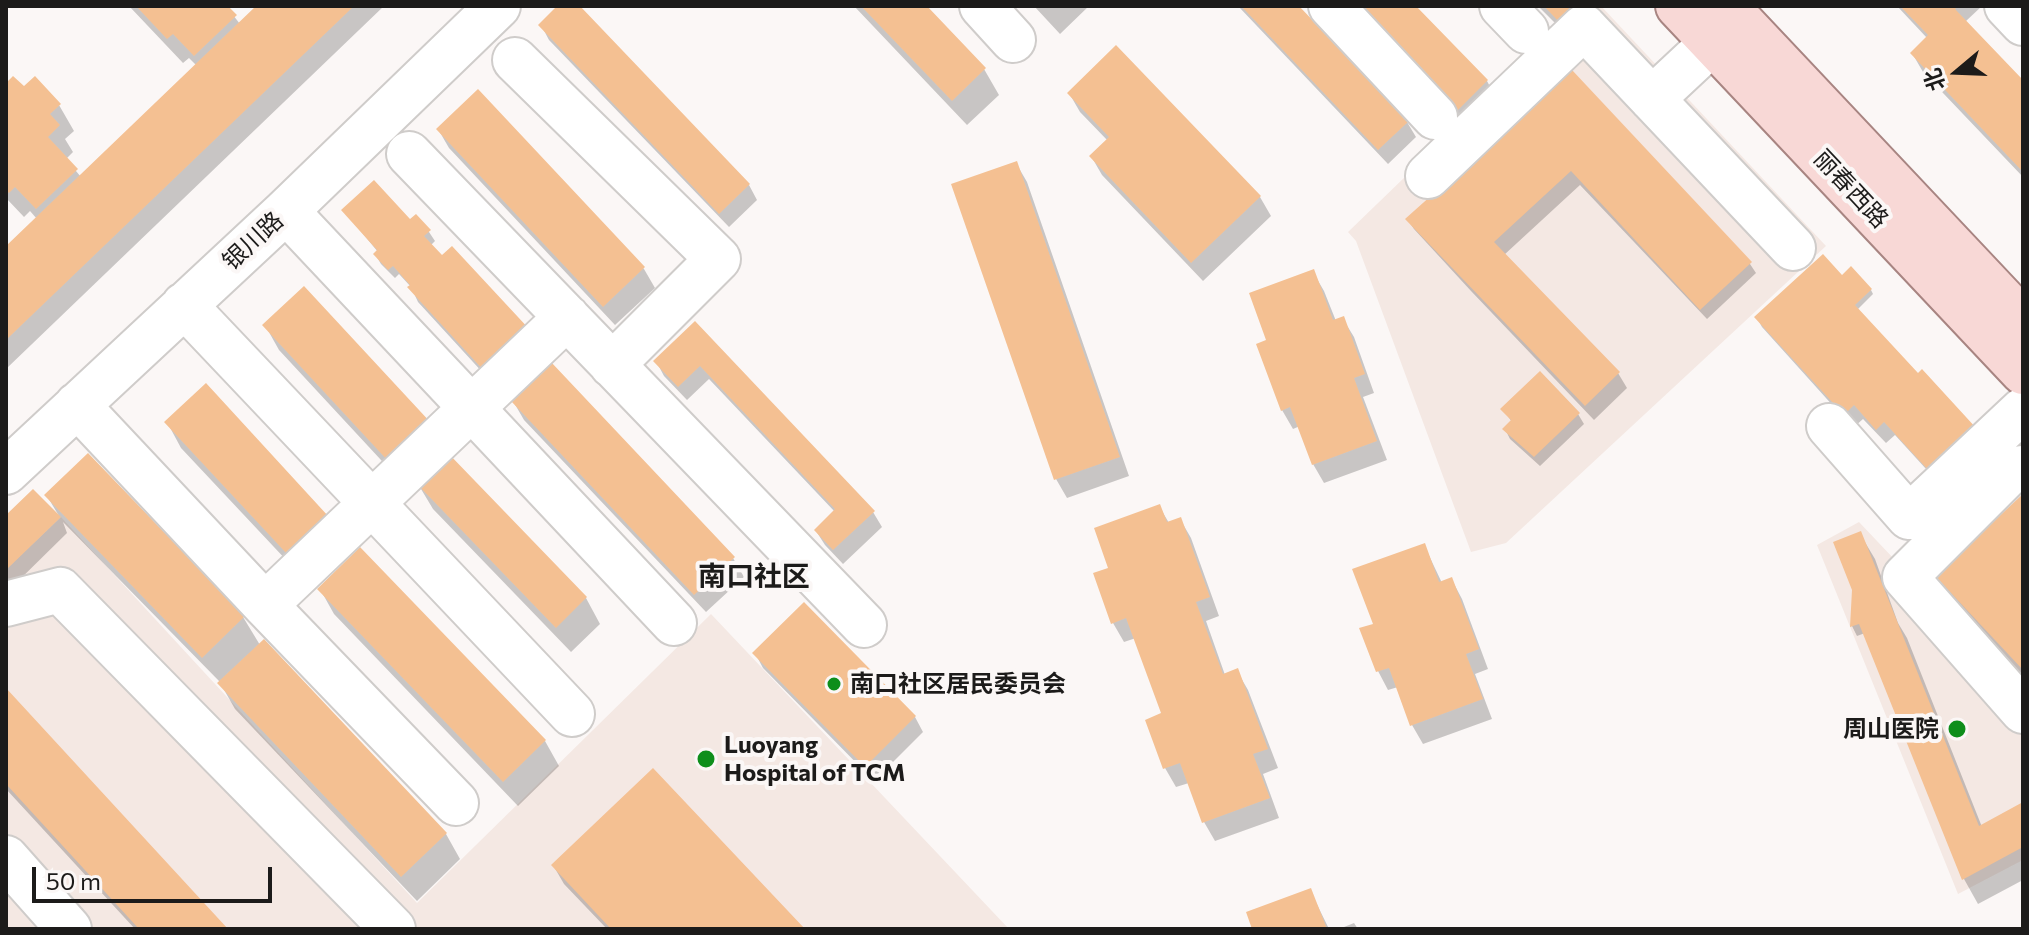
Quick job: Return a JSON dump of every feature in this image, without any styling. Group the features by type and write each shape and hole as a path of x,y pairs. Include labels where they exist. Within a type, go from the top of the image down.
{"main road":[{"name":"丽春西路","path":"1707,17 2023,321"},
{"name":"丽春西路","path":"1707,17 2023,372"}],"street":[{"name":"银川路","path":"6,444 268,200 468,6"},
{"name":"银川路","path":"6,472 286,211 498,6"},
{"path":"982,6 1013,40"},
{"path":"1331,6 1435,117"},
{"path":"2007,6 2023,23"},
{"path":"1652,99 1707,17"},
{"path":"1428,176 1584,27 1793,248"},
{"path":"515,60 718,259 612,365"},
{"path":"409,154 864,625"},
{"path":"286,211 674,623"},
{"path":"184,305 572,714"},
{"path":"265,605 567,317"},
{"path":"77,405 456,803"},
{"path":"1829,426 1909,517 2023,410"},
{"path":"2023,468 2012,470 1905,577 2023,711"},
{"path":"6,604 60,590 393,929"},
{"path":"6,858 69,929"}],"shaded area":[{"path":"1582,6 1601,6 1826,246 1506,543 1471,552 1356,241 1348,232"},
{"name":"周山医院","path":"2023,435 2023,860 1958,894 1817,545 1859,522 1895,560"},
{"name":"Luoyang Hospital of TCM","path":"61,517 417,903 711,614 1009,929 6,929 6,569"}],"building":[{"path":"136,6 228,6 237,15 194,56 173,34 167,39"},
{"path":"256,6 354,6 6,340 6,246"},
{"path":"557,6 580,6 750,184 719,214 538,25"},
{"path":"861,6 927,6 986,68 952,101"},
{"path":"1241,6 1299,6 1409,121 1378,150"},
{"path":"1352,6 1416,6 1488,80 1456,112"},
{"path":"1544,6 1577,6 1560,23"},
{"path":"1900,6 1958,6 1955,9 2023,80 2023,172 1910,53 1928,35"},
{"path":"1116,45 1261,196 1191,263 1089,156 1109,137 1067,93"},
{"path":"1572,70 1752,262 1700,310 1571,171 1494,242 1620,372 1585,406 1405,219"},
{"path":"13,76 24,86 35,76 61,104 50,114 60,125 48,137 78,169 36,209 15,187 9,193 6,190 6,83"},
{"path":"478,89 645,267 603,307 436,129"},
{"path":"1017,161 1120,457 1054,480 951,184"},
{"path":"374,180 410,219 416,214 431,230 424,236 442,255 452,246 531,331 486,373 407,287 410,285 393,266 388,270 373,254 377,250 341,210"},
{"path":"1823,254 1842,275 1851,266 1872,289 1855,305 1918,373 1922,369 1977,429 1930,472 1884,422 1876,430 1854,405 1844,415 1754,317"},
{"path":"1314,269 1333,320 1344,316 1365,374 1354,378 1377,441 1312,465 1290,407 1281,411 1256,344 1266,340 1249,293"},
{"path":"304,286 432,424 390,463 262,325"},
{"path":"695,321 875,511 833,550 814,530 835,509 700,366 678,387 653,361"},
{"path":"551,362 735,557 694,595 511,401"},
{"path":"1540,371 1580,413 1534,457 1502,429 1511,420 1500,409"},
{"path":"206,383 329,517 288,555 164,422"},
{"path":"447,452 587,597 556,628 416,483"},
{"path":"88,453 245,616 202,658 44,495"},
{"path":"33,489 61,517 6,570 6,515"},
{"path":"2023,494 2023,670 1935,576"},
{"path":"1160,504 1167,522 1181,517 1210,597 1196,602 1223,674 1238,668 1268,749 1253,754 1270,798 1202,823 1180,763 1163,769 1145,720 1161,713 1126,618 1111,624 1093,573 1108,568 1094,528"},
{"path":"1861,531 1979,826 2023,802 2023,847 1962,880 1859,624 1850,627 1852,590 1833,542"},
{"path":"1425,543 1439,582 1452,577 1479,649 1466,654 1483,699 1410,726 1389,668 1376,672 1359,628 1373,624 1352,569"},
{"path":"360,547 546,740 503,782 317,589"},
{"name":"南口社区居民委员会","path":"804,602 916,716 865,767 752,653"},
{"path":"264,639 447,833 401,877 217,683"},
{"path":"6,688 228,929 139,929 6,784"},
{"path":"653,768 805,929 611,929 551,865"},
{"path":"1311,888 1327,929 1252,929 1246,912"}],"place":[{"name":"南口社区居民委员会","path":"834,684"},
{"name":"周山医院","path":"1957,729"},
{"name":"Luoyang Hospital of TCM","path":"706,759"}],"district":[{"name":"南口社区","path":"754,577"}]}
